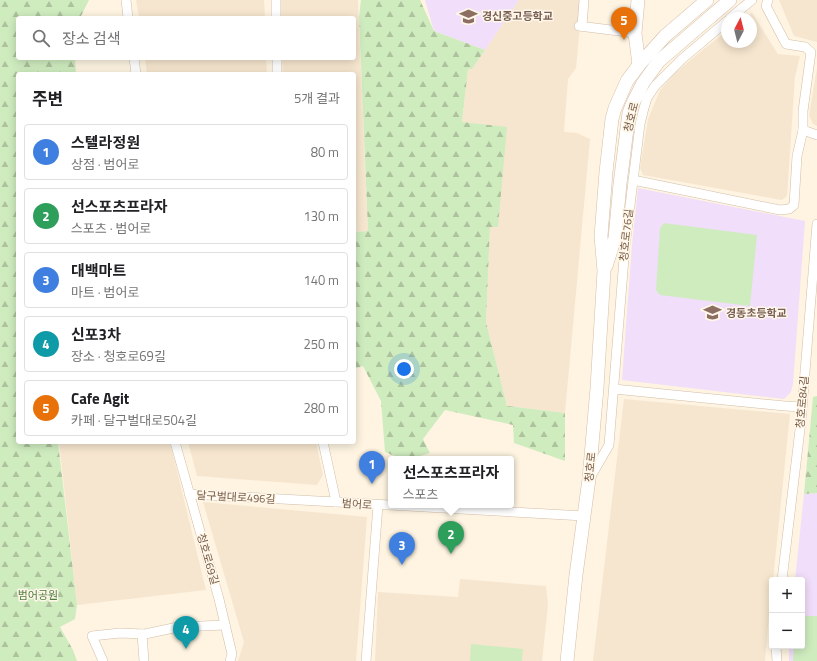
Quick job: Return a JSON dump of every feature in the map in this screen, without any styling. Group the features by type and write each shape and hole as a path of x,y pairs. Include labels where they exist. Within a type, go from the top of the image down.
{"main road":[{"path":"638,0 635,33 639,65"},
{"name":"청호로","path":"567,661 589,479 597,388 604,271 601,236 612,119 622,92 639,65 665,36 707,0"},
{"name":"청호로","path":"604,271 615,238 628,119 632,105 646,78 658,61 730,0"}],"street":[{"path":"126,0 128,16"},
{"path":"276,0 276,16"},
{"path":"584,0 581,26 635,33"},
{"path":"737,12 752,0"},
{"path":"633,180 780,210 789,209 794,205 797,156 803,130 803,111 811,52 806,47 786,44 766,6 768,0"},
{"name":"청호로76길","path":"589,479 609,445 625,246 640,124 647,98 655,86 682,59 721,26"},
{"path":"134,60 136,72"},
{"path":"277,60 277,72"},
{"path":"803,130 817,135"},
{"name":"청호로84길","path":"782,577 802,407 817,224"},
{"path":"614,389 802,407"},
{"name":"달구벌대로496길","path":"176,444 189,494 336,502"},
{"name":"범어로","path":"323,444 336,502 388,506"},
{"name":"청호로69길","path":"189,494 219,599 232,654 230,661"},
{"path":"366,661 378,505"},
{"name":"범어로","path":"434,508 584,516"},
{"path":"104,661 92,636 120,633 142,634 178,627 225,625"},
{"path":"142,634 144,661"},
{"path":"776,649 777,661"}],"shaded area":[{"path":"136,0 264,0 265,16 139,16"},
{"path":"281,0 358,0 368,231 356,232 356,72 283,72 282,60 356,60 356,16 281,16"},
{"name":"경신중고등학교","path":"425,0 519,0 485,50 434,31"},
{"path":"519,0 579,0 581,14 576,68 568,79 564,132 577,133 590,139 565,413 507,406 486,322 490,227 498,227 462,123 468,69 472,69"},
{"path":"779,0 817,0 817,42 794,36"},
{"path":"757,21 778,54 800,56 795,77 787,196 782,200 643,175 640,168 648,119 660,90 675,73 721,36 721,48 757,48"},
{"path":"145,60 266,60 267,72 147,72"},
{"path":"817,68 817,126 813,124 809,115"},
{"name":"경동초등학교","path":"638,188 805,221 793,384 791,392 784,399 622,380 632,245"},
{"path":"624,399 790,414 773,577 769,577 769,615 765,661 593,661"},
{"path":"59,444 170,444 206,590 77,605"},
{"path":"189,444 316,444 323,475 317,485 197,476"},
{"path":"817,493 817,661 789,661 789,649 805,649 805,577 795,577 804,494"},
{"path":"203,502 367,517 356,661 238,661 244,642"},
{"path":"460,579 546,586 548,605 542,661 375,661 378,592 458,597"}],"green space":[{"name":"범어공원","path":"0,0 89,0 81,16 16,16 16,60 75,60 76,72 16,72 16,444 58,444 77,605 75,619 60,627 73,650 77,661 0,661"},
{"path":"361,0 420,0 434,31 485,50 472,69 468,69 462,122 507,127 498,227 490,227 486,322 507,406 565,413 565,461 514,443 513,425 445,410 423,439 430,453 420,456 395,456 385,452 381,401 363,366 356,368 356,232 368,231 359,17"},
{"path":"664,223 757,235 750,306 660,295 656,290 660,228"},
{"path":"817,396 817,493 804,494 813,397"},
{"path":"805,616 817,616 817,661 793,661 794,649 805,649"},
{"path":"471,644 523,649 522,661 470,661"}],"place":[{"name":"경신중고등학교","path":"469,16"},
{"name":"Cafe Agit","path":"624,40"},
{"name":"경동초등학교","path":"713,313"},
{"name":"스텔라정원","path":"372,484"},
{"name":"선스포츠프라자","path":"451,554"},
{"name":"대백마트","path":"402,565"},
{"name":"신포3차","path":"186,649"}]}
